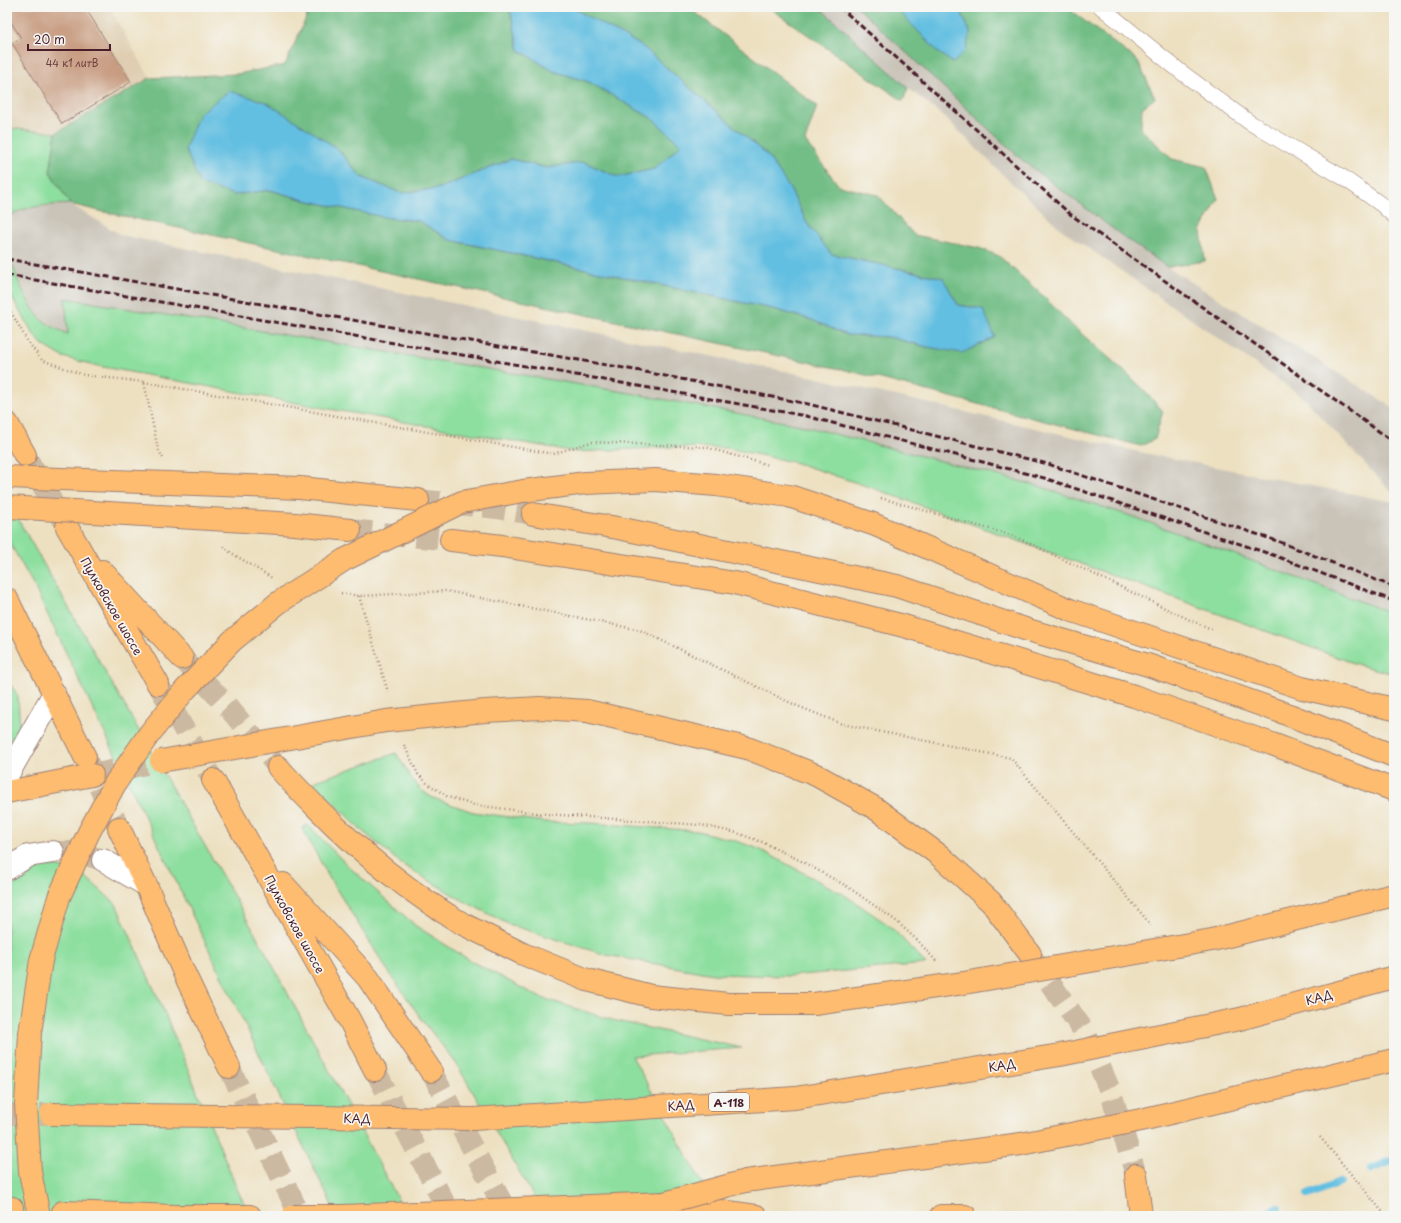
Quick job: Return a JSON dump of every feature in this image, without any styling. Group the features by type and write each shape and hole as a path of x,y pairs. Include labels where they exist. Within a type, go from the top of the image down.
{"main road":[{"path":"7,423 25,455"},
{"path":"7,477 300,488 418,500"},
{"path":"39,1216 30,1172 26,1104 30,1033 41,960 59,897 89,832 116,782 150,732 185,690 232,641 278,603 344,560 462,502 523,491 586,483 655,480 716,485 789,496 873,524 1070,610 1302,688 1394,709"},
{"path":"7,507 295,524 350,530"},
{"path":"533,514 618,528 897,586 1028,630 1148,665 1284,713 1394,756"},
{"name":"Пулковское шоссе","path":"158,684 71,534 182,658"},
{"path":"451,540 502,546 735,583 904,626 1134,696 1272,744 1394,790"},
{"path":"7,599 89,766 7,792"},
{"path":"160,761 386,721 485,711 540,708 587,712 747,748 816,775 875,808 939,855 991,902 1030,954"},
{"path":"278,767 343,834 396,880 446,914 523,954 587,980 651,996 728,1004 814,1004 964,983 1212,940 1394,895"},
{"name":"Пулковское шоссе","path":"213,780 350,1021 375,1070"},
{"path":"119,828 228,1067"},
{"path":"255,853 368,978 431,1071"},
{"name":"КАД","path":"51,1114 473,1119 795,1098 1060,1055 1240,1019 1394,977"},
{"path":"664,1203 745,1181 1021,1144 1141,1120 1394,1060"},
{"path":"1136,1175 1141,1216"},
{"path":"293,1216 342,1216 664,1203 756,1216"},
{"path":"64,1212 176,1216 250,1216"},
{"path":"942,1216 965,1216"}],"street":[{"path":"7,776 54,693"},
{"path":"7,869 28,856 53,852"},
{"path":"103,860 146,885"}],"lane":[{"path":"1101,7 1181,72 1249,122 1344,178 1382,205 1394,216"}],"path":[{"path":"7,305 28,342 42,360 84,375 144,382 553,454"},
{"path":"144,382 158,449 164,459"},
{"path":"446,591 640,630 795,705 842,724 1011,758 1151,926"},
{"path":"359,596 388,692"},
{"path":"403,745 418,774 426,783 448,797 474,805 546,814 701,825 737,833 762,842 803,862 860,895 895,920 917,940 940,966"},
{"path":"1320,1137 1386,1216"}],"shaded area":[{"path":"7,7 109,7 150,78 56,133 7,128"},
{"path":"819,7 857,7 1022,160 1121,235 1167,267 1394,408 1394,495 1303,397 1061,229 1003,175 949,121 908,88"},
{"path":"70,204 121,235 813,377 1139,452 1394,502 1394,656 729,438 68,334 46,322 33,308 7,250 7,221 14,214 26,208"}],"green space":[{"path":"311,7 506,7 511,13 519,50 553,71 589,82 653,119 682,145 654,169 618,177 584,162 547,168 511,159 440,188 401,193 361,177 337,148 234,195 270,190 305,200 383,217 419,221 450,240 777,310 812,320 847,335 889,337 927,347 983,309 958,305 943,278 831,254 807,223 790,189 768,156 642,46 572,7 688,7 817,106 805,141 839,186 878,195 914,235 979,248 999,256 1043,296 1075,328 1132,378 1163,411 1155,439 1141,446 850,371 70,204 50,172 56,133 150,78 237,74 285,65"},
{"path":"768,7 819,7 908,88 903,101"},
{"path":"857,7 895,7 938,51 970,32 959,7 1066,7 1138,61 1155,98 1142,108 1141,129 1172,159 1206,167 1218,199 1201,231 1205,261 1167,267 1121,235 1022,160"},
{"path":"7,128 56,133 50,172 70,204 26,209 11,216 7,221"},
{"path":"7,250 22,289 32,308 45,322 68,334 65,298 630,393 800,425 1035,485 1137,518 1394,614 1394,674 1359,665 881,491 797,463 727,448 674,447 576,452 318,407 98,366 63,357 43,345 34,335 7,289"},
{"path":"7,500 264,949 407,1216 337,1216 33,584 7,538"},
{"path":"7,679 18,696 20,729 7,762"},
{"path":"396,753 412,779 421,790 433,798 473,812 545,822 590,823 698,831 733,840 759,849 843,894 890,926 926,964 789,976 713,974 606,955 508,924 460,899 403,865 360,829 313,782"},
{"path":"308,825 349,867 416,926 471,961 539,997 612,1020 742,1048 632,1056 720,1216 545,1216 456,1063 423,1021 386,968 330,879 302,828"},
{"path":"37,863 79,871 116,904 166,1016 239,1193 250,1216 7,1216 7,893 20,876"}],"water":[{"path":"506,7 572,7 642,46 768,156 790,189 807,223 831,254 943,278 958,305 983,309 995,337 962,353 927,347 889,337 847,335 812,320 777,310 450,240 419,221 383,217 305,200 270,190 234,195 200,183 185,149 199,114 229,91 266,102 337,148 361,177 401,193 440,188 511,159 547,168 584,162 618,177 654,169 681,145 653,119 589,82 553,71 519,50 511,13"},
{"path":"895,7 959,7 970,32 966,50 953,63 938,52"}],"building":[{"path":"7,7 85,7 131,82 62,124 12,43 21,38 7,16"}],"waterway":[{"path":"1371,1169 1394,1160"},
{"path":"1308,1195 1340,1182"},
{"path":"1259,1216 1278,1208"}],"tunnel":[{"path":"25,455 65,524"},
{"path":"418,500 497,508 533,514"},
{"path":"350,530 451,540"},
{"path":"182,658 228,707 278,767"},
{"path":"158,684 213,780"},
{"path":"85,757 119,828"},
{"path":"92,775 161,761"},
{"path":"53,852 77,852 103,860"},
{"path":"1031,956 1086,1034 1111,1093 1136,1175"},
{"path":"229,1067 300,1216"},
{"path":"375,1070 451,1216"},
{"path":"431,1071 509,1216"},
{"path":"7,1114 51,1114"}],"railway":[{"path":"840,7 1070,214 1394,442"},
{"path":"7,259 635,370 808,404 1048,464 1277,541 1394,587"},
{"path":"7,275 806,416 1044,478 1273,555 1394,601"}]}
